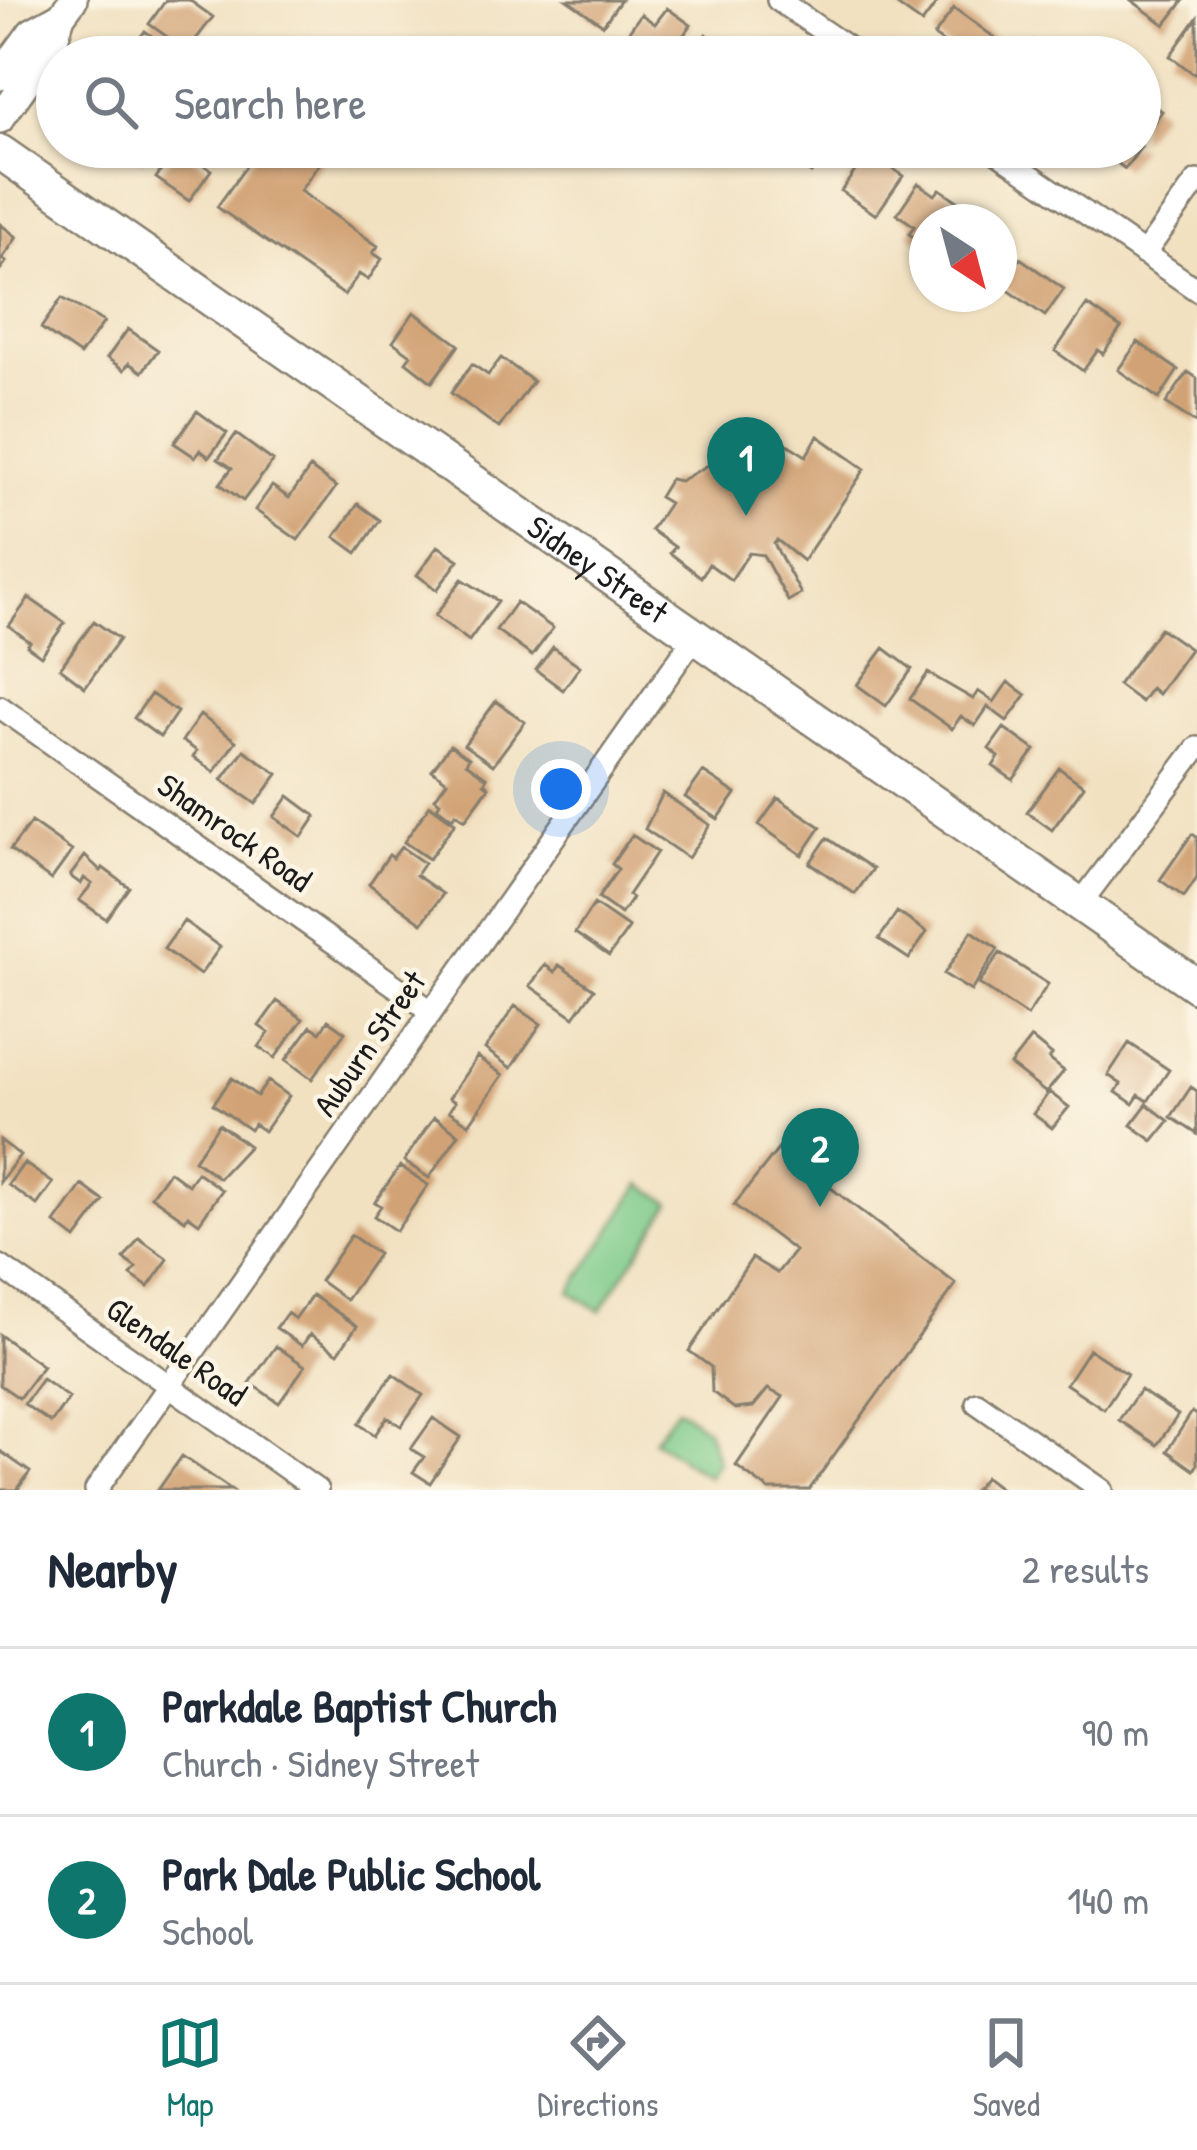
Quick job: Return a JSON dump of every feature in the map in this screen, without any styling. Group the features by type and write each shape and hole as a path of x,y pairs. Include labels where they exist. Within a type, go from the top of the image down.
{"main road":[{"name":"Sidney Street","path":"0,152 1197,986"}],"street":[{"path":"778,0 830,36"},
{"path":"0,76 32,32 67,8"},
{"path":"56,36 67,8"},
{"path":"0,119 36,68"},
{"path":"1020,168 1197,290"},
{"path":"1144,254 1197,181"},
{"name":"Auburn Street","path":"96,1490 696,635"},
{"name":"Shamrock Road","path":"0,707 431,1011"},
{"path":"1080,904 1197,748"},
{"name":"Glendale Road","path":"0,1266 316,1490"},
{"path":"977,1403 1102,1490"}],"green space":[{"path":"641,1184 671,1203 600,1311 570,1292"},
{"path":"677,1408 707,1429 718,1462 708,1477 653,1440"}],"building":[{"path":"166,0 189,0 213,17 198,36 166,36 149,24"},
{"path":"567,0 621,0 603,25"},
{"path":"890,0 939,0 922,23"},
{"path":"1131,0 1184,0 1165,25"},
{"path":"667,8 691,25 683,36 626,36 641,14 655,24"},
{"path":"954,8 992,36 934,36"},
{"path":"1197,18 1197,70 1194,74 1170,56"},
{"path":"163,168 211,170 189,201 156,178"},
{"path":"245,168 316,168 300,191 378,246 373,253 382,259 368,280 359,274 344,295 217,207"},
{"path":"857,168 892,168 903,176 876,215 841,191"},
{"path":"918,183 935,195 940,189 962,204 909,204 909,222 897,214"},
{"path":"0,224 17,237 0,270"},
{"path":"1020,258 1064,289 1045,316 1017,296"},
{"path":"62,298 104,322 80,355 41,328"},
{"path":"1087,305 1121,328 1103,354 1098,350 1083,371 1055,351"},
{"path":"414,312 459,345 432,382 406,362 411,355 393,342"},
{"path":"128,329 158,350 142,372 129,363 124,370 107,358"},
{"path":"1138,342 1178,370 1159,399 1118,370"},
{"path":"501,358 533,381 499,428 451,393 472,364 488,375"},
{"path":"1188,372 1197,378 1197,424 1166,403"},
{"path":"197,411 227,433 209,457 200,450 195,457 174,443"},
{"path":"769,432 806,456 818,436 865,469 803,561 777,540 774,544 801,594 788,601 763,555 749,553 731,580 709,564 701,577 670,553 675,547 651,530 669,503 659,497 670,479 680,481 728,454 746,465"},
{"path":"236,434 273,461 243,501 220,484 232,468 218,459"},
{"path":"310,468 336,487 298,540 255,510 272,486 289,498"},
{"path":"358,504 380,520 357,553 335,537"},
{"path":"438,546 459,560 437,590 417,575"},
{"path":"462,579 498,601 469,641 435,616"},
{"path":"29,598 65,623 41,656 9,626"},
{"path":"516,602 553,628 532,656 496,630"},
{"path":"94,621 119,639 85,687 60,668"},
{"path":"1160,628 1190,649 1158,694 1151,688 1141,702 1118,685"},
{"path":"553,647 580,666 563,690 536,670"},
{"path":"884,648 912,669 886,706 857,685"},
{"path":"928,673 973,699 978,691 994,702 1008,682 1026,695 1007,721 988,707 975,726 961,716 952,729 910,699"},
{"path":"151,694 177,712 160,737 134,718"},
{"path":"496,701 525,722 493,765 464,745"},
{"path":"200,715 236,741 214,772 193,757 197,751 182,741"},
{"path":"1004,728 1035,750 1013,780 993,766 999,757 989,749"},
{"path":"450,745 469,758 466,763 487,778 484,783 489,787 465,820 456,813 452,818 437,807 440,802 435,798 447,781 432,770"},
{"path":"244,750 278,774 256,804 222,780"},
{"path":"1059,768 1084,786 1052,830 1027,812"},
{"path":"703,772 736,794 718,819 685,797"},
{"path":"663,793 710,825 688,858 645,829"},
{"path":"289,796 316,816 302,837 274,817"},
{"path":"778,798 821,827 802,855 759,825"},
{"path":"430,805 455,823 429,859 404,842"},
{"path":"31,822 72,851 51,880 10,850"},
{"path":"1192,834 1197,837 1197,878 1184,897 1160,880"},
{"path":"632,835 657,852 621,914 598,898 618,869 612,864"},
{"path":"827,838 873,869 855,894 810,863"},
{"path":"401,847 424,863 416,875 443,894 422,923 369,884 389,855 393,858"},
{"path":"85,856 129,887 106,919 79,900 92,884 84,878 81,884 70,876"},
{"path":"594,904 629,928 609,956 575,933"},
{"path":"897,912 927,932 909,959 879,939"},
{"path":"184,921 220,947 200,975 164,949"},
{"path":"972,931 998,949 971,991 944,974"},
{"path":"1000,953 1048,984 1027,1016 979,984"},
{"path":"545,965 555,972 559,965 594,989 574,1017 530,986"},
{"path":"277,1001 303,1019 275,1058 259,1047 269,1033 259,1026"},
{"path":"515,1006 541,1024 511,1068 485,1049"},
{"path":"328,1020 345,1032 312,1079 286,1060 311,1026 320,1032"},
{"path":"1031,1038 1064,1071 1046,1093 1010,1065"},
{"path":"1129,1043 1169,1070 1148,1101 1139,1095 1133,1104 1116,1092 1121,1084 1108,1075"},
{"path":"477,1057 503,1075 469,1124 449,1111 455,1102 449,1098"},
{"path":"232,1078 257,1096 268,1081 289,1096 264,1131 254,1124 250,1130 213,1104"},
{"path":"1191,1087 1197,1091 1197,1134 1171,1117"},
{"path":"1049,1092 1069,1107 1052,1128 1033,1114"},
{"path":"1147,1104 1169,1121 1153,1141 1131,1125"},
{"path":"434,1117 459,1134 429,1178 404,1161"},
{"path":"219,1124 249,1146 219,1178 194,1160"},
{"path":"0,1140 20,1155 0,1182"},
{"path":"779,1148 956,1284 809,1490 769,1490 736,1466 783,1397 768,1389 753,1407 735,1409 712,1392 711,1367 689,1351 752,1258 777,1273 795,1251 734,1205"},
{"path":"24,1163 53,1183 37,1205 8,1185"},
{"path":"400,1166 428,1185 396,1231 374,1216 381,1206 375,1202"},
{"path":"169,1171 188,1185 197,1172 222,1190 199,1223 188,1215 185,1220 151,1196"},
{"path":"82,1185 104,1201 76,1239 55,1223"},
{"path":"351,1235 378,1254 346,1300 320,1281"},
{"path":"139,1238 168,1259 148,1287 131,1275 136,1268 124,1259"},
{"path":"312,1295 357,1326 338,1353 310,1334 302,1346 276,1328 287,1313 295,1319"},
{"path":"0,1335 43,1366 19,1398 0,1385"},
{"path":"276,1346 305,1366 279,1403 250,1383"},
{"path":"1089,1349 1127,1374 1104,1409 1066,1384"},
{"path":"393,1374 423,1395 401,1426 387,1417 375,1435 359,1424"},
{"path":"42,1379 69,1398 51,1423 24,1404"},
{"path":"1140,1390 1178,1415 1157,1445 1119,1420"},
{"path":"1192,1412 1197,1415 1194,1470 1167,1451"},
{"path":"433,1418 461,1437 430,1483 413,1472 424,1457 411,1449"},
{"path":"0,1451 30,1472 17,1490 0,1490"},
{"path":"182,1456 232,1490 158,1490"},
{"path":"985,1477 1002,1490 974,1490"}],"place":[{"name":"Parkdale Baptist Church","path":"746,516"},
{"name":"Park Dale Public School","path":"820,1207"}]}
